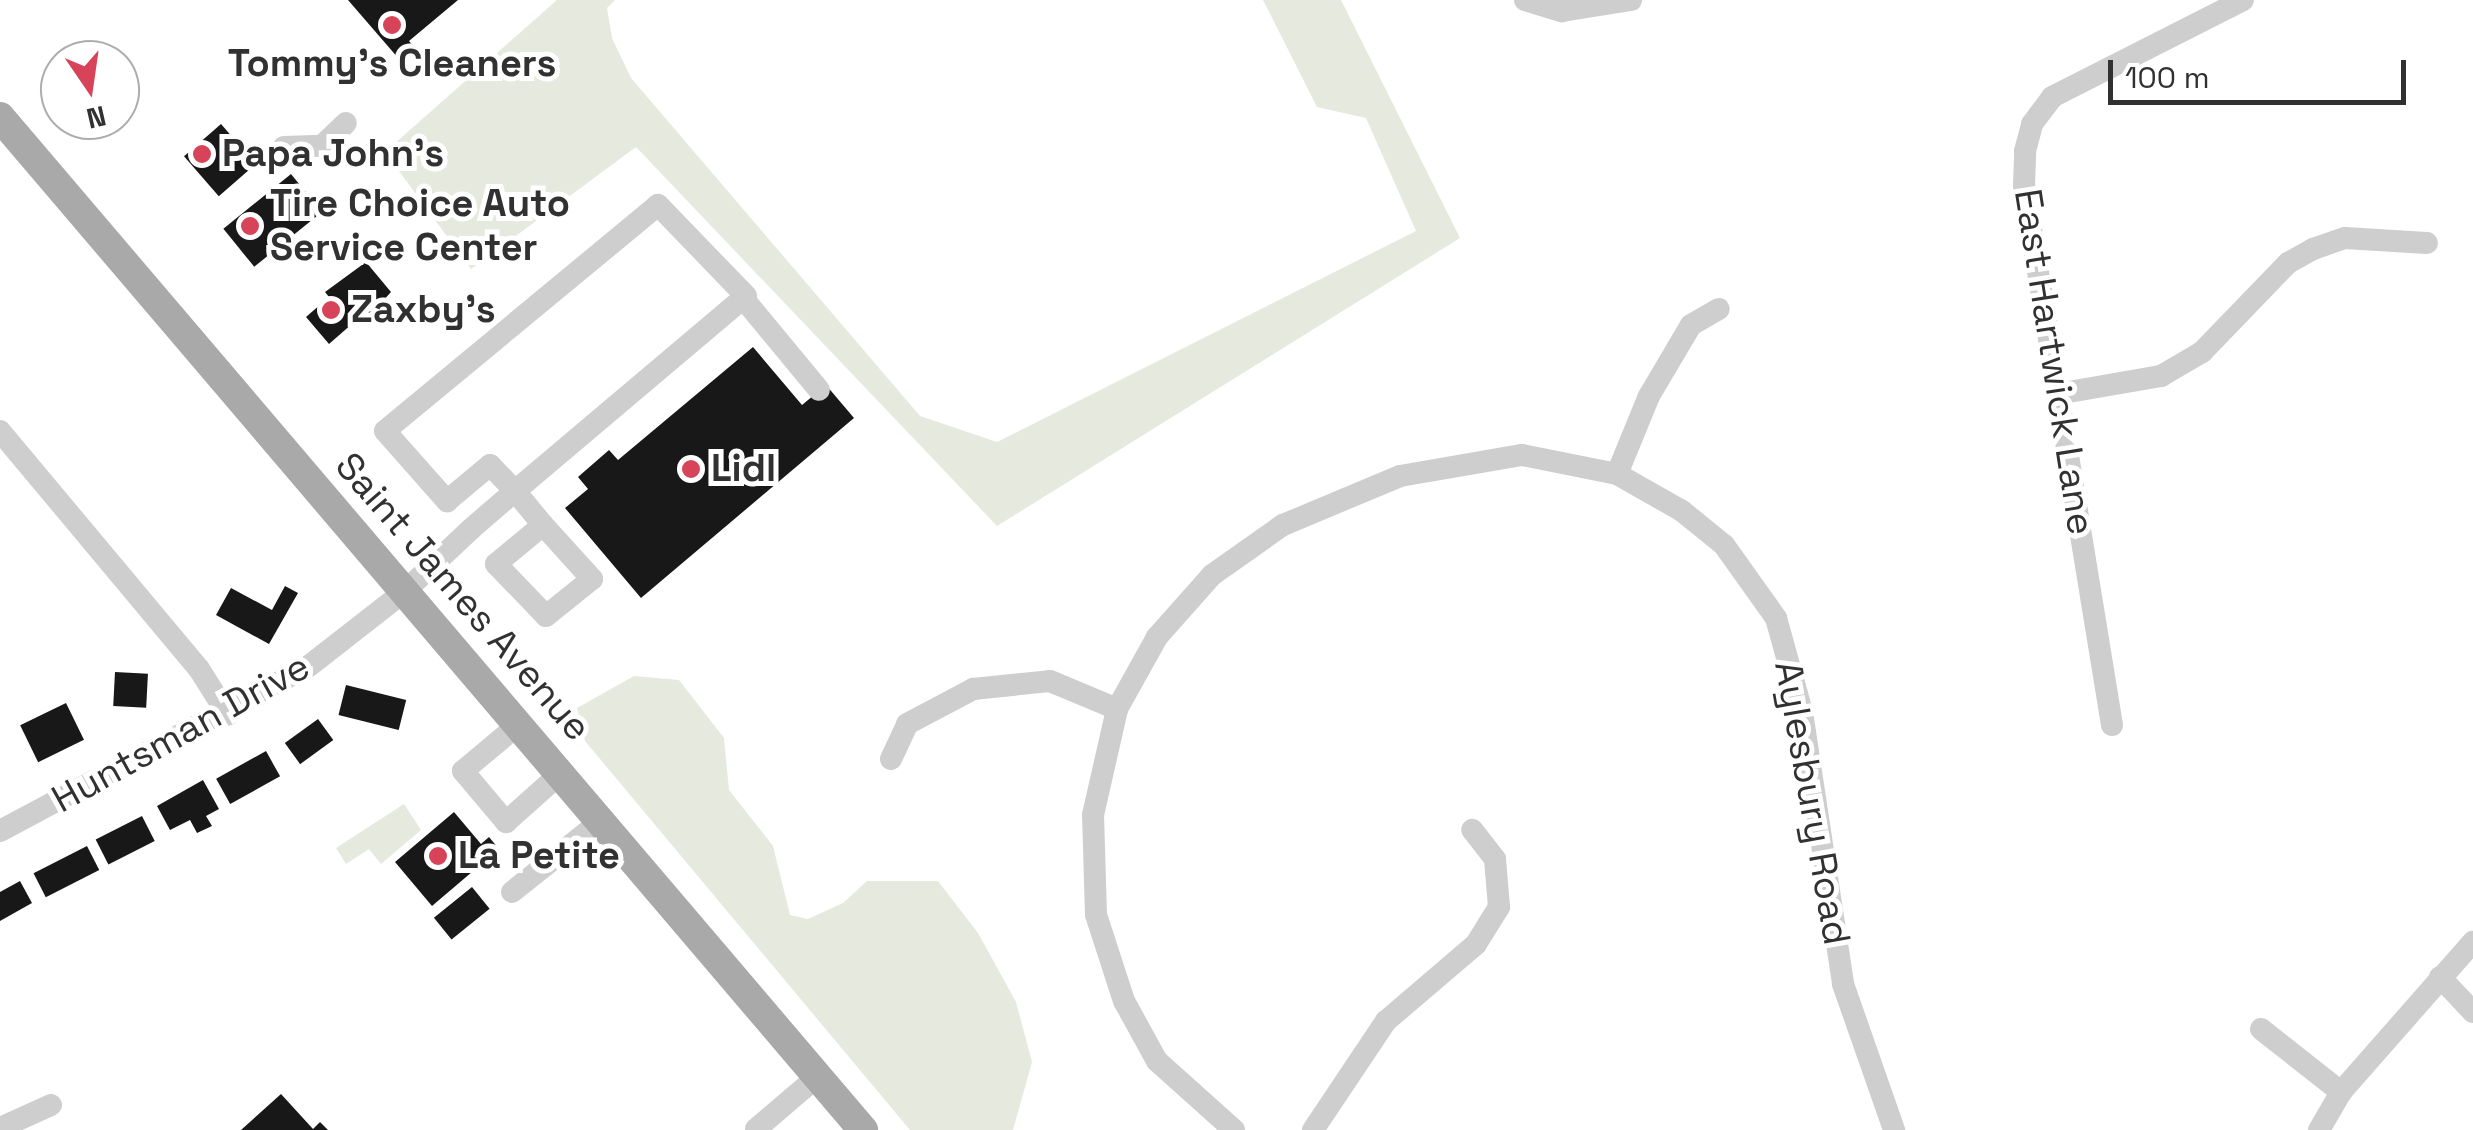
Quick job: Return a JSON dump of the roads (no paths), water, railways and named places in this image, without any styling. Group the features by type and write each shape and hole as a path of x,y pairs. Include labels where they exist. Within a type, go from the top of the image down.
{"main road":[{"name":"Saint James Avenue","path":"0,117 864,1130"}],"street":[{"path":"1525,0 1562,11 1631,0"},
{"name":"East Hartwick Lane","path":"2112,726 2024,186 2032,124 2052,98 2243,0"},
{"path":"284,147 322,146 346,123"},
{"path":"543,525 490,465 447,501 385,432 658,205 743,298 819,390"},
{"path":"2057,394 2161,376 2202,352 2288,263 2313,249 2345,238 2427,243"},
{"name":"Huntsman Drive","path":"0,832 228,715 309,666 404,591 515,491 743,298"},
{"path":"1618,474 1648,396 1691,326 1719,309"},
{"path":"0,431 199,668 228,715"},
{"name":"Aylesbury Road","path":"1234,1130 1157,1061 1124,1001 1096,914 1093,815 1118,709 1157,636 1212,575 1283,525 1400,476 1460,462 1522,455 1618,474 1682,510 1724,545 1776,618 1802,712 1843,984 1894,1130"},
{"path":"891,759 907,724 973,689 1050,681 1118,709"},
{"path":"519,724 463,771 506,822 561,773"},
{"path":"512,892 601,820"},
{"path":"1314,1130 1373,1036 1476,944 1499,907 1496,859 1472,830"},
{"path":"2319,1130 2341,1092 2473,942"},
{"path":"2440,978 2473,1012"},
{"path":"2261,1028 2341,1092"},
{"path":"756,1130 818,1076"},
{"path":"0,1128 50,1106"}],"place":[{"name":"Tommy's Cleaners","path":"392,25"},
{"name":"Papa John's","path":"202,154"},
{"name":"Tire Choice Auto Service Center","path":"250,226"},
{"name":"Zaxby's","path":"331,310"},
{"name":"Lidl","path":"691,469"},
{"name":"La Petite","path":"438,856"}]}
